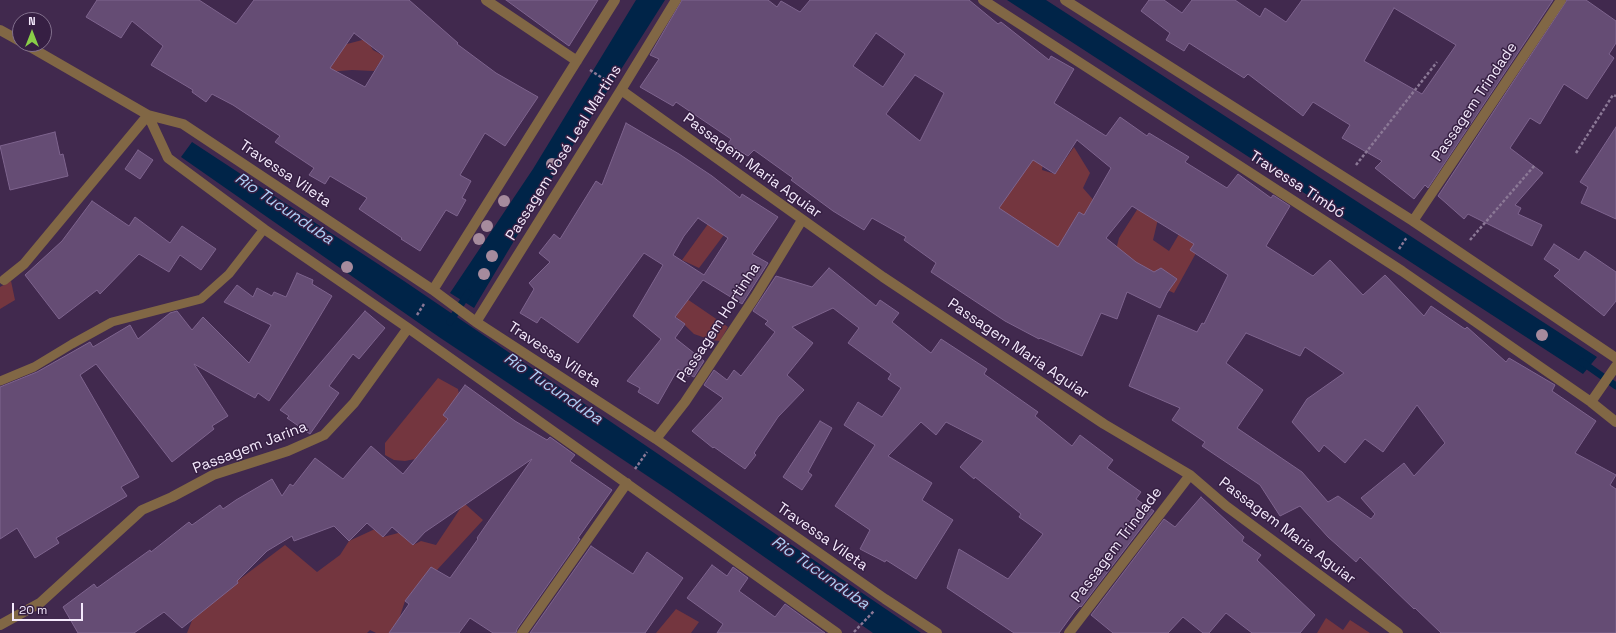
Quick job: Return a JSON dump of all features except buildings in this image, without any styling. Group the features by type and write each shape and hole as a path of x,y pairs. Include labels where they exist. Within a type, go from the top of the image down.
{"street":[{"path":"486,0 577,61"},
{"path":"433,290 616,0"},
{"name":"Passagem José Leal Martins","path":"476,322 676,0"},
{"name":"Travessa Timbó","path":"983,0 1402,271 1591,402 1616,422"},
{"name":"Travessa Timbó","path":"1065,0 1413,221 1616,358"},
{"name":"Passagem Trindade","path":"1413,221 1561,0"},
{"path":"0,30 12,37"},
{"name":"Travessa Vileta","path":"39,52 148,115 183,124 433,290 476,322 656,439 884,599 937,633"},
{"name":"Passagem Maria Aguiar","path":"621,90 883,278 1123,436 1190,475 1226,506 1398,633"},
{"path":"4,280 24,264 148,115 168,158 264,229 411,323 627,483 837,633"},
{"name":"Passagem Hortinha","path":"656,439 685,402 755,297 802,220"},
{"name":"Passagem Jarina","path":"0,625 40,602 142,510 172,497 213,475 288,451 324,435 354,403 411,323"},
{"path":"1591,402 1616,366"},
{"name":"Passagem Trindade","path":"1069,633 1190,475"},
{"path":"522,633 627,483"}],"lane":[{"path":"0,381 34,367 112,322 201,299 229,274 264,229"}],"path":[{"path":"1346,178 1437,62"},
{"path":"586,67 609,82"},
{"path":"1576,153 1613,95 1616,96"},
{"path":"1460,252 1535,165"},
{"path":"1397,253 1408,236"},
{"path":"411,323 426,301"},
{"path":"632,473 649,448"},
{"path":"853,633 877,607"}],"shaded area":[{"path":"366,39 373,50 384,56 374,71 352,70 327,72 337,42 347,44"},
{"path":"1074,147 1090,173 1083,188 1096,203 1055,260 1000,211 920,148 1044,156 1042,170 1055,174"},
{"path":"1210,182 1228,195 1174,293 1112,265 1119,238 1142,202 1159,215 1153,240 1169,251"},
{"path":"713,217 726,232 699,268 682,260"},
{"path":"11,281 15,300 0,309 0,287"},
{"path":"668,286 728,327 720,341 711,340 694,334 660,301"},
{"path":"438,378 458,389 459,394 445,423 415,459 405,461 394,460 385,455 385,443"},
{"path":"464,503 483,520 437,570 427,586 417,586 405,601 399,619 389,633 376,633 370,630 367,633 187,633 195,613 285,545 317,572 340,555 349,541 375,529 383,537 406,531 406,539 413,545 421,541 436,545"},
{"path":"676,609 699,622 691,633 656,633"},
{"path":"1326,618 1343,630 1350,620 1370,633 1317,633"}],"water":[{"path":"636,0 665,0 539,199 474,308 450,293 533,169"},
{"path":"1007,0 1046,0 1597,357 1583,374"},
{"name":"Rio Tucunduba","path":"192,142 404,281 921,633 873,633 670,491 439,337 181,157"}],"waterway":[{"path":"450,322 468,293"},
{"path":"1582,362 1616,386"}]}
